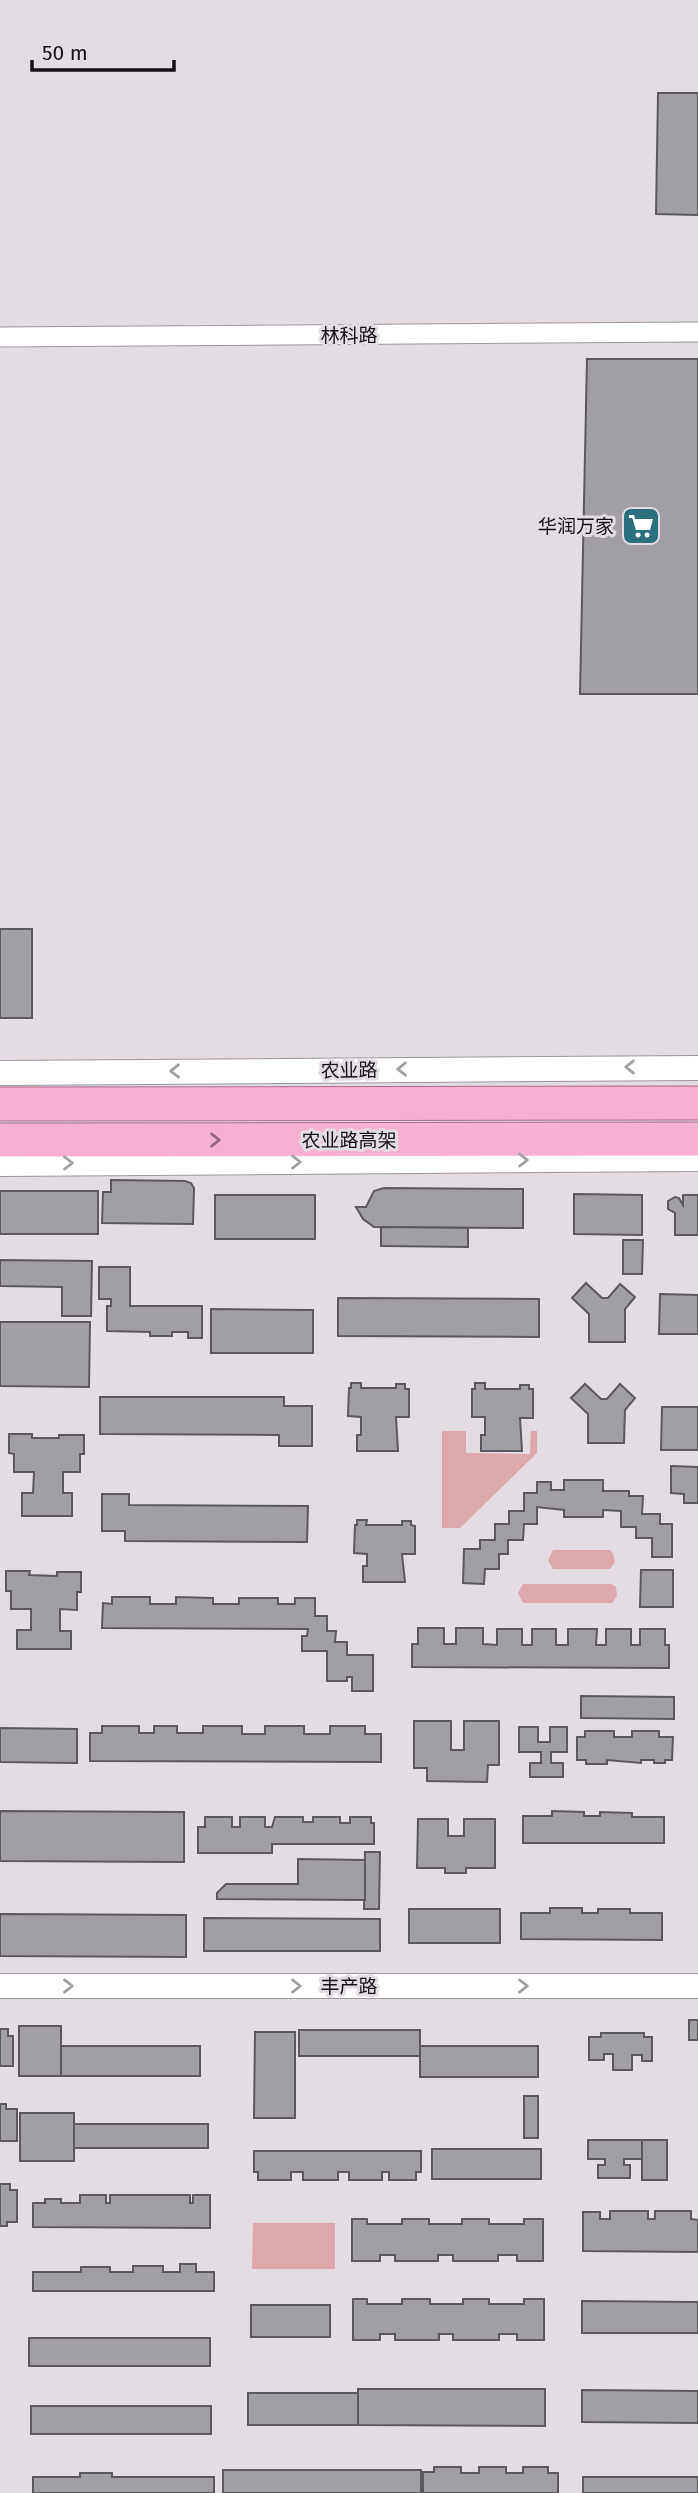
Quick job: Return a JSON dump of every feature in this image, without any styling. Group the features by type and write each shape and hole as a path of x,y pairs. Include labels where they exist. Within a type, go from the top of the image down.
{"highway":[{"path":"643,1103 698,1082"},
{"name":"农业路高架","path":"0,1104 698,1103"},
{"path":"661,1139 698,1149"},
{"name":"农业路高架","path":"0,1140 698,1139"}],"street":[{"name":"林科路","path":"0,337 698,332"},
{"name":"农业路","path":"0,1073 698,1068"},
{"path":"0,1164 698,1159"},
{"name":"丰产路","path":"0,1986 698,1986"}],"shaded area":[{"path":"442,1431 466,1431 466,1453 530,1454 531,1431 537,1431 537,1453 460,1528 442,1528"},
{"path":"553,1550 610,1550 615,1562 610,1569 553,1569 548,1560"},
{"path":"523,1584 612,1584 616,1587 617,1596 612,1603 523,1603 518,1593"},
{"path":"253,2223 335,2223 335,2269 252,2269"}],"building":[{"path":"658,93 698,93 698,215 656,214"},
{"name":"华润万家","path":"587,359 698,359 698,694 580,694"},
{"path":"0,929 32,929 32,1018 0,1018"},
{"path":"0,929 32,929 32,1018 0,1018"},
{"path":"111,1180 191,1183 194,1188 193,1224 102,1223 103,1192 111,1192"},
{"path":"384,1188 523,1189 523,1228 374,1227 363,1219 356,1207 366,1207 374,1191"},
{"path":"0,1191 98,1191 98,1234 0,1234"},
{"path":"574,1194 642,1195 642,1235 574,1234"},
{"path":"215,1195 315,1195 315,1239 215,1239"},
{"path":"683,1195 698,1195 698,1235 675,1235 675,1213 668,1209 668,1201 679,1198 683,1205"},
{"path":"381,1227 468,1228 468,1247 381,1246"},
{"path":"623,1240 643,1240 642,1274 623,1274"},
{"path":"0,1260 92,1261 91,1316 62,1316 62,1287 0,1286"},
{"path":"99,1267 130,1267 130,1306 202,1306 202,1338 188,1338 188,1332 172,1332 172,1336 150,1336 150,1332 107,1331 107,1306 111,1306 111,1299 99,1299"},
{"path":"586,1283 602,1298 608,1298 620,1284 635,1297 625,1309 625,1342 589,1342 589,1314 572,1298"},
{"path":"660,1294 698,1295 698,1334 659,1334"},
{"path":"338,1298 539,1299 539,1337 338,1336"},
{"path":"211,1309 313,1310 313,1353 211,1353"},
{"path":"0,1322 90,1322 89,1387 0,1386"},
{"path":"351,1383 361,1383 361,1388 396,1388 396,1384 405,1384 405,1389 409,1389 409,1417 396,1417 398,1451 357,1451 357,1435 361,1435 361,1417 348,1416"},
{"path":"475,1383 485,1383 485,1389 520,1389 520,1385 529,1385 529,1389 533,1389 533,1418 520,1418 522,1451 481,1451 481,1435 485,1435 485,1417 472,1417 472,1389 475,1389"},
{"path":"585,1384 601,1399 607,1399 620,1384 635,1398 625,1410 624,1443 588,1443 588,1414 571,1398"},
{"path":"100,1397 284,1397 284,1406 312,1406 312,1446 279,1446 279,1435 100,1434"},
{"path":"662,1407 698,1407 698,1450 661,1450"},
{"path":"9,1434 32,1434 32,1438 84,1435 80,1472 63,1472 63,1493 72,1493 72,1516 22,1516 22,1493 33,1493 34,1472 14,1472 14,1454 9,1453"},
{"path":"671,1466 698,1467 698,1503 684,1503 684,1494 671,1493"},
{"path":"564,1480 603,1480 603,1491 629,1491 629,1496 643,1496 642,1514 660,1514 660,1524 672,1524 672,1557 652,1557 652,1538 636,1538 636,1527 621,1527 621,1511 603,1510 603,1517 564,1517 564,1510 537,1507 537,1524 524,1524 523,1540 508,1540 508,1554 499,1554 499,1569 485,1569 484,1584 463,1583 464,1549 480,1549 480,1540 495,1540 495,1524 509,1524 509,1511 524,1511 524,1493 537,1493 537,1482 551,1482 551,1490 564,1490"},
{"path":"102,1494 129,1494 129,1505 308,1506 307,1542 125,1541 125,1531 102,1531"},
{"path":"357,1520 367,1520 366,1525 402,1525 402,1521 411,1521 411,1525 415,1526 415,1554 402,1554 405,1582 363,1582 363,1566 367,1566 367,1554 354,1553"},
{"path":"641,1570 673,1570 673,1607 640,1607"},
{"path":"6,1571 30,1571 29,1575 57,1576 57,1572 81,1572 77,1610 60,1609 60,1631 71,1631 71,1649 17,1649 17,1630 31,1630 31,1609 11,1609 11,1591 6,1591"},
{"path":"112,1597 150,1597 150,1604 176,1604 176,1597 213,1598 213,1604 239,1604 239,1598 278,1598 278,1604 295,1604 295,1598 315,1598 315,1616 327,1616 327,1631 336,1631 335,1642 347,1642 347,1655 373,1655 373,1691 352,1691 352,1677 347,1677 347,1681 327,1681 327,1651 302,1651 302,1636 307,1636 308,1629 102,1628 103,1603 112,1604"},
{"path":"418,1628 444,1628 444,1644 456,1644 456,1628 483,1628 483,1644 497,1645 497,1629 522,1629 522,1645 532,1645 532,1629 556,1629 556,1645 568,1645 568,1629 597,1629 596,1645 606,1645 606,1629 631,1629 631,1645 640,1645 640,1629 665,1629 665,1645 669,1645 669,1668 412,1667 412,1644 418,1644"},
{"path":"581,1696 674,1697 674,1719 581,1718"},
{"path":"414,1721 451,1721 451,1750 464,1750 464,1721 499,1721 499,1765 488,1765 487,1782 427,1781 427,1768 414,1768"},
{"path":"102,1726 139,1726 139,1733 154,1733 154,1726 177,1726 177,1733 203,1733 203,1726 242,1726 242,1734 265,1734 265,1726 304,1726 304,1734 330,1734 330,1726 365,1726 365,1734 381,1734 381,1762 90,1761 90,1733 102,1733"},
{"path":"519,1727 538,1727 538,1742 550,1742 550,1727 567,1727 567,1752 551,1752 551,1763 563,1763 563,1777 530,1777 530,1763 541,1763 541,1752 519,1752"},
{"path":"0,1728 77,1729 77,1763 0,1762"},
{"path":"585,1731 614,1731 614,1737 632,1737 632,1731 659,1731 659,1737 673,1737 672,1760 654,1763 654,1760 641,1760 641,1763 607,1760 607,1764 586,1764 586,1760 577,1760 577,1737 585,1737"},
{"path":"0,1811 184,1812 184,1862 0,1861"},
{"path":"552,1811 584,1812 584,1816 600,1816 600,1812 632,1813 632,1817 664,1817 664,1843 523,1843 523,1816 552,1816"},
{"path":"205,1817 232,1817 232,1827 240,1827 240,1817 265,1817 265,1827 272,1827 275,1817 303,1817 303,1822 313,1822 313,1817 340,1817 340,1823 350,1823 350,1817 371,1817 371,1823 374,1823 374,1844 272,1844 272,1853 198,1853 198,1827 205,1827"},
{"path":"418,1819 448,1819 448,1836 464,1836 464,1819 495,1819 495,1868 466,1868 466,1873 445,1873 445,1868 417,1868"},
{"path":"365,1852 380,1852 379,1909 364,1909"},
{"path":"298,1859 365,1860 365,1900 217,1899 217,1893 226,1884 298,1884"},
{"path":"550,1908 582,1908 582,1913 598,1913 598,1909 630,1909 630,1913 662,1913 662,1940 521,1939 521,1913 550,1913"},
{"path":"409,1909 500,1909 500,1943 409,1943"},
{"path":"0,1914 186,1915 186,1957 0,1956"},
{"path":"204,1918 380,1919 380,1951 204,1951"},
{"path":"689,2020 698,2020 698,2040 689,2040"},
{"path":"19,2026 61,2026 61,2076 19,2076"},
{"path":"0,2029 8,2029 8,2036 13,2036 13,2066 0,2066"},
{"path":"299,2030 420,2030 420,2056 299,2056"},
{"path":"255,2032 295,2032 295,2118 254,2118"},
{"path":"601,2033 644,2033 644,2037 652,2037 652,2061 642,2061 642,2055 632,2055 632,2070 613,2070 613,2054 604,2054 604,2060 589,2060 589,2037 601,2037"},
{"path":"61,2046 200,2046 200,2076 61,2076"},
{"path":"420,2046 538,2046 538,2077 420,2077"},
{"path":"524,2096 538,2096 538,2138 524,2138"},
{"path":"0,2104 6,2104 6,2109 17,2109 17,2141 0,2141"},
{"path":"20,2113 74,2113 74,2161 20,2161"},
{"path":"74,2124 208,2124 208,2148 74,2148"},
{"path":"588,2140 642,2140 642,2159 624,2159 624,2165 630,2165 630,2178 598,2178 598,2165 605,2165 605,2159 588,2159"},
{"path":"642,2140 667,2140 667,2180 642,2180"},
{"path":"432,2149 541,2149 541,2179 432,2179"},
{"path":"254,2151 421,2151 421,2172 416,2172 416,2180 389,2180 389,2172 382,2172 382,2180 349,2180 349,2172 338,2172 338,2180 303,2180 303,2172 291,2172 291,2180 258,2180 258,2172 254,2172"},
{"path":"0,2184 10,2184 10,2190 17,2190 17,2222 7,2222 7,2226 0,2226"},
{"path":"80,2195 106,2195 106,2203 110,2203 110,2195 190,2195 190,2203 193,2203 193,2195 210,2195 210,2228 33,2227 33,2203 45,2203 45,2199 61,2199 61,2203 80,2203"},
{"path":"610,2211 648,2211 648,2219 655,2219 655,2211 691,2211 691,2219 698,2220 698,2252 583,2251 583,2212 600,2212 600,2219 610,2219"},
{"path":"352,2219 367,2219 367,2224 402,2224 402,2219 429,2219 429,2224 462,2224 462,2219 489,2219 489,2224 524,2224 524,2219 543,2219 543,2261 517,2261 517,2255 498,2255 498,2261 453,2261 453,2255 438,2255 438,2261 395,2261 395,2255 380,2255 380,2261 352,2261"},
{"path":"180,2264 196,2264 196,2272 214,2272 214,2291 33,2291 33,2272 81,2272 81,2267 110,2267 110,2272 133,2272 133,2266 163,2266 163,2272 180,2272"},
{"path":"353,2299 367,2299 367,2304 402,2304 402,2299 430,2299 430,2304 463,2304 463,2299 489,2299 489,2304 524,2304 524,2299 544,2299 544,2340 517,2340 517,2334 499,2334 499,2340 453,2340 453,2334 439,2334 439,2340 395,2340 395,2334 380,2334 380,2340 353,2340"},
{"path":"582,2301 698,2302 698,2333 582,2333"},
{"path":"251,2305 330,2305 330,2337 251,2337"},
{"path":"29,2338 210,2338 210,2366 29,2366"},
{"path":"358,2389 545,2389 545,2426 358,2425"},
{"path":"582,2390 698,2391 698,2423 582,2422"},
{"path":"248,2393 358,2393 358,2425 248,2425"},
{"path":"31,2406 211,2406 211,2434 31,2434"},
{"path":"434,2467 461,2467 461,2473 479,2473 479,2467 506,2467 506,2473 523,2473 523,2467 548,2467 548,2473 558,2473 558,2493 423,2493 423,2472 434,2472"},
{"path":"223,2470 421,2470 421,2493 223,2493"},
{"path":"80,2473 112,2473 112,2477 214,2477 214,2493 33,2493 33,2477 80,2477"},
{"path":"583,2477 698,2477 698,2493 583,2493"}],"place":[{"name":"华润万家","path":"641,526"}]}
